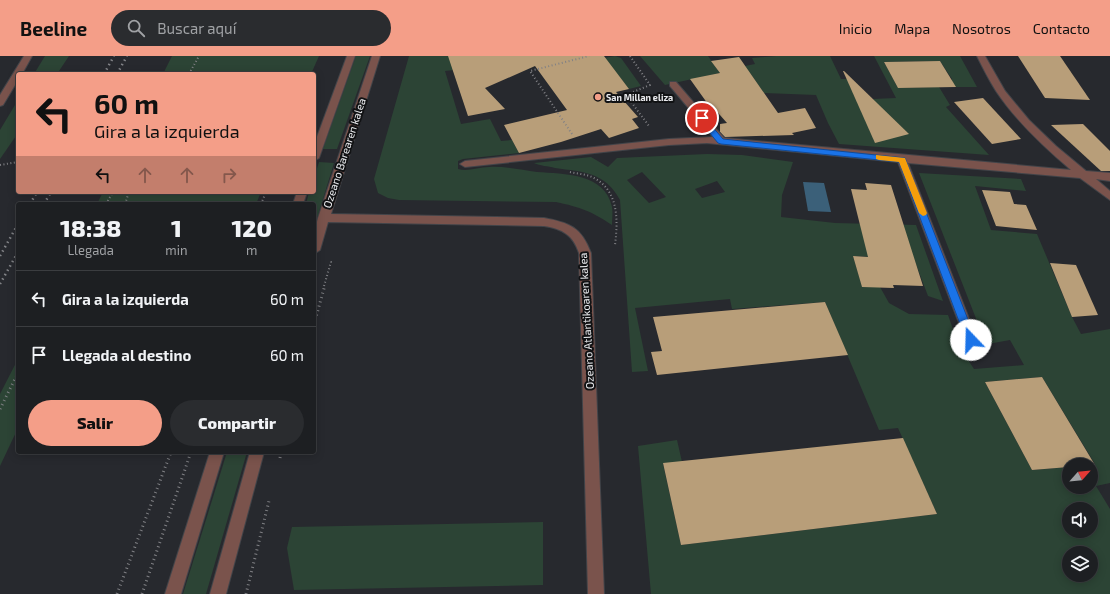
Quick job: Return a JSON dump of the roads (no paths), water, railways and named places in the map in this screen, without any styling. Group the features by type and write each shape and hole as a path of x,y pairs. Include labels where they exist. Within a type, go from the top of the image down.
{"street":[{"path":"18,72 28,56"},
{"path":"316,152 351,56"},
{"name":"Ozeano Barearen kalea","path":"316,243 376,56"},
{"path":"981,56 1002,93 1043,140 1081,174 1110,196"},
{"path":"0,103 16,76"},
{"path":"673,84 721,142"},
{"path":"465,164 662,143 706,140 902,160 1110,177"},
{"path":"902,160 971,340"},
{"name":"Ozeano Atlantikoaren kalea","path":"323,218 544,222 565,226 574,232 581,240 585,253 596,594"},
{"path":"173,594 216,454"},
{"path":"218,594 256,454"}],"water":[{"path":"803,182 824,183 831,212 808,211"}],"railway":[{"path":"105,72 114,56"},
{"path":"118,72 127,56"},
{"path":"31,202 36,194"},
{"path":"45,202 50,194"},
{"path":"0,256 16,228"},
{"path":"0,284 16,256"}],"place":[{"name":"San Millan eliza","path":"598,97"}]}
